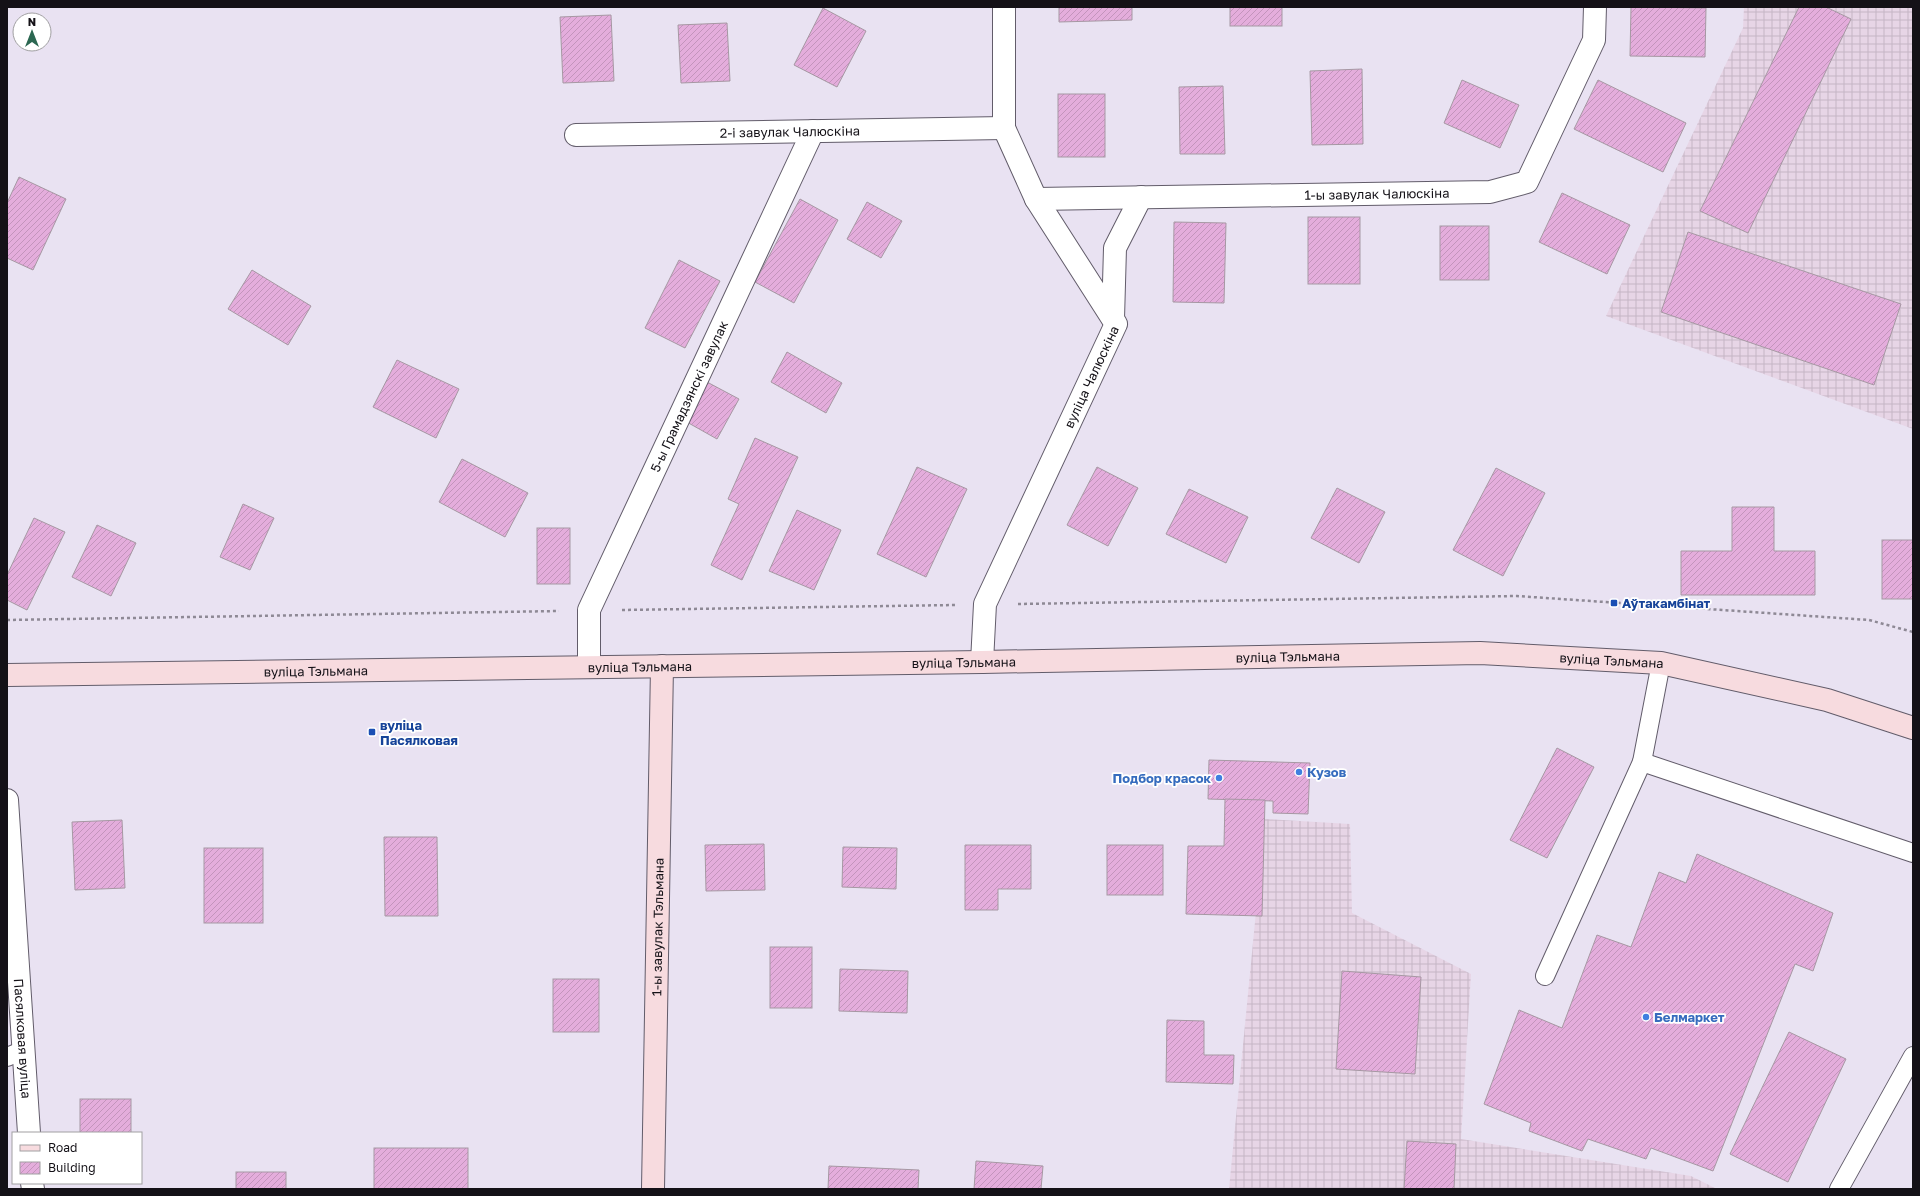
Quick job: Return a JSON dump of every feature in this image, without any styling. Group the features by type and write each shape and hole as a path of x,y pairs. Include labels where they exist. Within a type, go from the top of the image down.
{"main road":[{"name":"вуліца Тэльмана","path":"7,675 589,666 982,662 1480,653 1661,663 1827,700 1913,728"},
{"name":"1-ы завулак Тэльмана","path":"654,1189 662,666"}],"street":[{"name":"вуліца Чалюскіна","path":"982,662 985,604 1116,324 1036,199 1004,128 1004,7"},
{"name":"1-ы завулак Чалюскіна","path":"1036,199 1490,192 1527,182 1594,40 1595,7"},
{"name":"2-і завулак Чалюскіна","path":"576,135 1004,128"},
{"name":"5-ы Грамадзянскі завулак","path":"589,666 589,610 813,131"},
{"path":"1113,319 1115,248 1141,197"},
{"name":"Пасялковая вуліца","path":"7,800 15,1054 29,1132"}],"lane":[{"path":"1545,976 1642,762 1661,663"},
{"path":"1642,762 1913,853"},
{"path":"1840,1189 1913,1058"}],"shaded area":[{"path":"1744,7 1913,7 1913,429 1606,316 1743,28"},
{"path":"1265,819 1350,824 1352,913 1471,974 1461,1139 1691,1176 1717,1189 1229,1189"}],"building":[{"path":"1059,7 1132,7 1132,20 1059,22"},
{"path":"1230,7 1282,7 1282,26 1230,26"},
{"path":"1631,7 1706,8 1705,57 1630,56"},
{"path":"1799,7 1826,7 1851,19 1748,233 1700,211"},
{"path":"823,8 866,31 837,87 794,65"},
{"path":"611,15 614,81 563,83 560,17"},
{"path":"727,23 730,81 681,83 678,25"},
{"path":"1362,69 1363,144 1312,145 1310,71"},
{"path":"1462,80 1519,105 1500,148 1444,123"},
{"path":"1598,80 1686,123 1663,172 1574,129"},
{"path":"1223,86 1225,154 1180,154 1179,87"},
{"path":"1058,94 1105,94 1105,157 1058,157"},
{"path":"19,177 66,199 33,270 7,258 7,203"},
{"path":"1562,193 1630,225 1607,274 1539,242"},
{"path":"800,199 838,220 794,303 755,282"},
{"path":"867,202 902,221 881,258 847,239"},
{"path":"1308,217 1360,217 1360,284 1308,284"},
{"path":"1174,222 1226,223 1224,303 1173,302"},
{"path":"1440,226 1489,226 1489,280 1440,280"},
{"path":"1688,232 1901,304 1874,385 1661,312"},
{"path":"679,260 720,281 685,348 645,328"},
{"path":"252,270 311,306 288,345 228,309"},
{"path":"787,352 842,383 826,413 771,382"},
{"path":"397,360 459,389 436,438 373,407"},
{"path":"707,382 739,399 717,439 685,421"},
{"path":"755,438 798,457 742,580 711,565 739,504 728,499"},
{"path":"462,459 528,493 505,537 439,502"},
{"path":"917,467 967,489 926,577 877,554"},
{"path":"1097,467 1138,488 1108,546 1067,525"},
{"path":"1496,468 1545,493 1503,576 1453,550"},
{"path":"1337,488 1385,512 1359,563 1311,538"},
{"path":"1189,489 1248,517 1226,563 1166,534"},
{"path":"243,504 274,518 250,570 220,557"},
{"path":"1732,507 1774,507 1774,551 1815,551 1815,595 1681,595 1681,551 1732,551"},
{"path":"797,510 841,530 814,590 769,571"},
{"path":"34,518 65,532 27,610 7,600 7,575"},
{"path":"97,525 136,543 111,596 72,577"},
{"path":"537,528 570,528 570,584 537,584"},
{"path":"1882,540 1913,540 1913,599 1882,599"},
{"path":"1557,748 1594,767 1547,858 1510,840"},
{"path":"1209,760 1310,763 1308,814 1273,813 1273,801 1208,799"},
{"path":"1225,799 1265,800 1262,916 1186,914 1188,846 1224,846"},
{"path":"122,820 125,888 75,890 72,822"},
{"path":"384,837 437,837 438,916 385,916"},
{"path":"764,844 765,890 706,891 705,845"},
{"path":"965,845 1031,845 1031,889 998,889 998,910 965,910"},
{"path":"1107,845 1163,845 1163,895 1107,895"},
{"path":"843,847 897,848 896,889 842,887"},
{"path":"204,848 263,848 263,923 204,923"},
{"path":"1697,854 1833,913 1813,971 1795,964 1713,1171 1651,1148 1646,1159 1588,1139 1582,1151 1529,1131 1531,1123 1484,1104 1519,1010 1562,1028 1597,935 1631,947 1659,872 1686,883"},
{"path":"770,947 812,947 812,1008 770,1008"},
{"path":"840,969 908,971 907,1013 839,1011"},
{"path":"1342,971 1421,977 1415,1074 1336,1069"},
{"path":"553,979 599,979 599,1032 553,1032"},
{"path":"1167,1020 1204,1021 1204,1055 1234,1055 1233,1084 1166,1082"},
{"path":"1789,1032 1846,1059 1788,1182 1730,1154"},
{"path":"80,1099 131,1099 131,1132 80,1132"},
{"path":"1407,1141 1456,1144 1454,1189 1404,1189"},
{"path":"374,1148 468,1148 468,1189 374,1189"},
{"path":"976,1161 1043,1166 1041,1189 974,1189"},
{"path":"829,1166 919,1170 918,1189 828,1189"},
{"path":"236,1172 286,1172 286,1189 236,1189"}],"place":[{"name":"Аўтакамбінат","path":"1614,603"},
{"name":"вуліца Пасялковая","path":"372,732"},
{"name":"Кузов","path":"1299,772"},
{"name":"Подбор красок","path":"1219,778"},
{"name":"Белмаркет","path":"1646,1017"}]}
